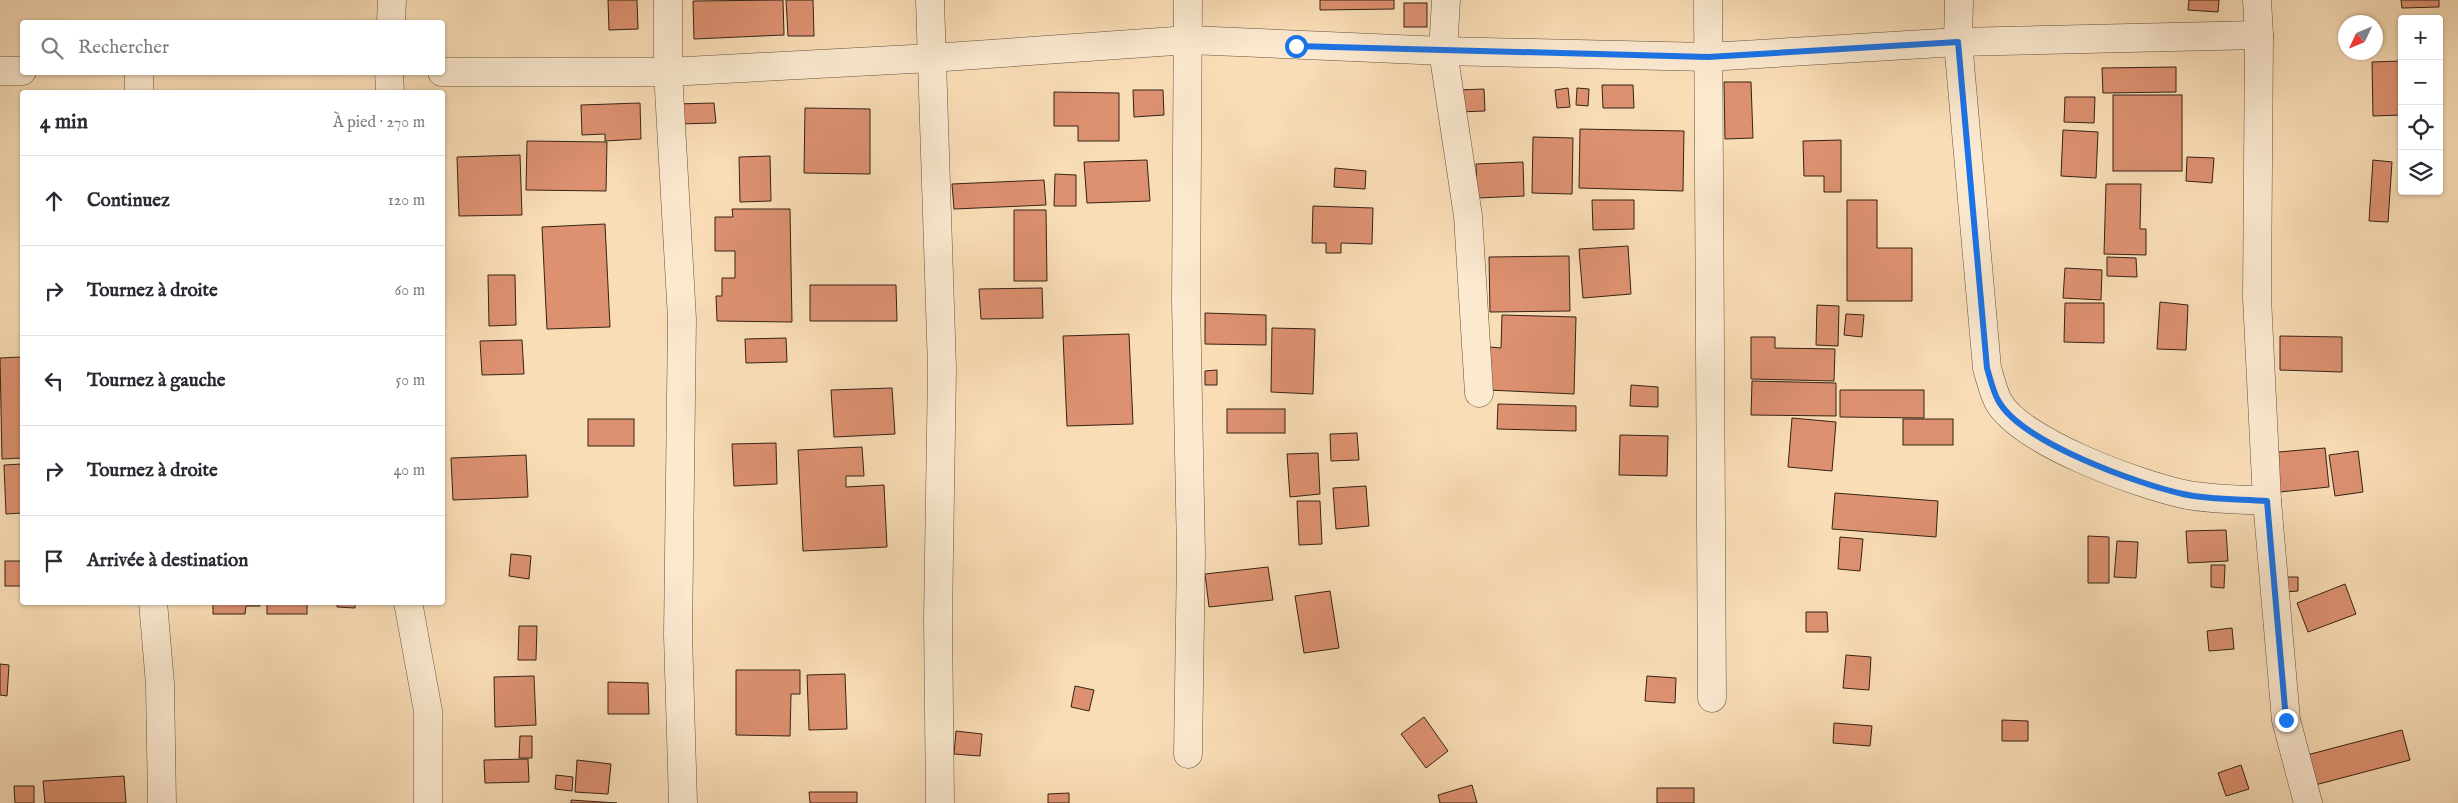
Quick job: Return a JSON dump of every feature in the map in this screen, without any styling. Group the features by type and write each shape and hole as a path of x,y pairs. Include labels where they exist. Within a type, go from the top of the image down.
{"street":[{"path":"391,20 392,0"},
{"path":"668,0 668,72 682,319 678,635 682,803"},
{"path":"930,0 942,368 938,620 940,803"},
{"path":"1188,0 1186,300 1191,553 1188,754"},
{"path":"1446,0 1443,51 1468,216 1478,393"},
{"path":"1708,0 1712,698"},
{"path":"1960,0 1958,42 1987,368 1998,401 2023,427 2076,456 2134,479 2185,495 2267,501"},
{"path":"2257,0 2259,35 2257,298 2267,501 2286,720 2308,803"},
{"path":"445,72 668,72 931,58 1188,40 1443,51 1708,57 1958,42 2259,35"},
{"path":"0,71 20,71"},
{"path":"139,75 139,90"},
{"path":"389,75 390,90"},
{"path":"153,605 160,684 162,803"},
{"path":"409,605 428,711 428,803"}],"building":[{"path":"608,0 637,0 638,29 609,30"},
{"path":"783,0 784,35 694,39 693,1"},
{"path":"786,0 813,0 814,36 788,36"},
{"path":"1320,0 1394,0 1394,9 1320,10"},
{"path":"2189,0 2219,0 2218,12 2188,10"},
{"path":"2401,0 2439,0 2439,7 2402,8"},
{"path":"1404,3 1427,3 1427,27 1404,27"},
{"path":"2398,61 2398,115 2373,116 2372,62"},
{"path":"2176,67 2176,92 2103,93 2102,68"},
{"path":"1724,82 1751,82 1753,138 1725,139"},
{"path":"1602,85 1633,85 1634,108 1603,108"},
{"path":"1568,88 1570,107 1557,108 1555,90"},
{"path":"1577,88 1589,89 1588,106 1576,105"},
{"path":"1484,89 1485,111 1459,112 1458,90"},
{"path":"1133,90 1163,90 1164,115 1134,117"},
{"path":"1054,92 1119,93 1119,141 1078,141 1078,126 1054,126"},
{"path":"2113,95 2182,95 2182,171 2113,171"},
{"path":"2065,97 2095,97 2094,123 2064,122"},
{"path":"640,103 641,139 605,141 605,134 582,135 581,105"},
{"path":"714,103 716,123 676,124 675,104"},
{"path":"805,108 870,109 870,174 804,173"},
{"path":"1580,129 1684,131 1683,191 1579,188"},
{"path":"2063,130 2098,132 2096,178 2061,176"},
{"path":"1533,137 1573,138 1572,194 1532,193"},
{"path":"1841,140 1841,192 1824,192 1824,176 1804,176 1803,141"},
{"path":"527,141 607,142 606,191 526,190"},
{"path":"520,155 522,215 459,216 457,157"},
{"path":"770,156 771,201 740,202 739,157"},
{"path":"2187,157 2214,158 2212,183 2186,181"},
{"path":"1147,160 1150,201 1087,203 1084,162"},
{"path":"2373,160 2392,162 2388,222 2369,221"},
{"path":"1523,162 1524,196 1477,198 1476,164"},
{"path":"1335,168 1366,171 1365,189 1334,187"},
{"path":"1055,174 1076,175 1076,206 1054,206"},
{"path":"1044,180 1046,205 954,209 952,184"},
{"path":"2106,184 2141,184 2140,229 2146,229 2146,255 2104,254"},
{"path":"1592,200 1634,200 1634,229 1593,230"},
{"path":"1847,200 1877,200 1877,248 1912,248 1912,301 1847,301"},
{"path":"1313,206 1373,208 1372,244 1341,243 1341,253 1326,253 1326,243 1312,243"},
{"path":"732,209 790,209 792,322 717,321 716,296 722,296 722,278 735,278 735,251 715,251 715,217 733,217"},
{"path":"1014,210 1046,210 1047,281 1014,281"},
{"path":"605,224 610,327 547,329 542,227"},
{"path":"1628,246 1631,294 1583,298 1579,249"},
{"path":"1569,256 1570,311 1490,312 1489,257"},
{"path":"2107,257 2136,258 2137,277 2107,276"},
{"path":"2065,268 2102,270 2101,300 2063,298"},
{"path":"488,275 515,275 516,325 489,326"},
{"path":"810,285 896,285 897,321 810,321"},
{"path":"1042,288 1043,318 981,319 979,289"},
{"path":"2160,302 2188,305 2186,350 2157,349"},
{"path":"2065,303 2104,303 2104,343 2064,342"},
{"path":"1817,305 1839,306 1838,346 1816,345"},
{"path":"1205,313 1266,315 1266,345 1205,344"},
{"path":"1846,314 1864,315 1862,337 1844,335"},
{"path":"1502,315 1576,317 1574,394 1488,390 1490,347 1501,348"},
{"path":"1272,328 1315,329 1313,394 1271,392"},
{"path":"1129,334 1133,424 1067,426 1063,336"},
{"path":"2280,336 2342,337 2342,372 2280,370"},
{"path":"1751,337 1775,337 1775,348 1835,349 1834,381 1751,379"},
{"path":"786,338 787,362 746,363 745,339"},
{"path":"522,340 524,374 482,375 480,341"},
{"path":"20,357 20,458 2,459 0,358"},
{"path":"1217,370 1217,385 1205,385 1205,371"},
{"path":"1752,381 1836,383 1836,416 1751,415"},
{"path":"1631,385 1658,387 1658,407 1630,406"},
{"path":"892,388 895,434 834,437 831,390"},
{"path":"1840,390 1924,390 1924,418 1840,417"},
{"path":"1498,404 1576,406 1576,431 1497,429"},
{"path":"1227,409 1285,409 1285,433 1227,433"},
{"path":"1792,418 1836,422 1832,471 1788,467"},
{"path":"588,419 634,419 634,446 588,446"},
{"path":"1903,419 1953,419 1953,445 1903,445"},
{"path":"1357,433 1359,460 1331,461 1330,434"},
{"path":"1620,435 1668,436 1667,476 1619,475"},
{"path":"776,443 777,484 734,486 732,444"},
{"path":"862,447 864,476 846,476 846,487 884,485 887,547 803,551 798,450"},
{"path":"2325,448 2329,487 2270,493 2267,453"},
{"path":"2358,451 2363,492 2335,496 2329,455"},
{"path":"1318,453 1320,494 1290,497 1287,454"},
{"path":"526,455 528,497 453,500 451,458"},
{"path":"20,464 20,513 6,514 4,465"},
{"path":"1366,486 1369,526 1336,529 1333,488"},
{"path":"1835,493 1938,501 1936,537 1832,529"},
{"path":"1297,501 1320,501 1322,544 1299,545"},
{"path":"2226,530 2228,561 2188,563 2186,531"},
{"path":"2088,536 2109,537 2109,583 2088,583"},
{"path":"1840,537 1863,539 1860,571 1838,569"},
{"path":"2117,541 2138,542 2136,578 2114,577"},
{"path":"511,554 531,556 529,579 509,576"},
{"path":"5,561 20,561 20,586 5,586"},
{"path":"2211,565 2225,565 2224,588 2211,587"},
{"path":"1268,567 1273,600 1209,607 1205,574"},
{"path":"2285,577 2298,577 2298,591 2285,592"},
{"path":"2345,584 2356,614 2308,632 2297,603"},
{"path":"1330,591 1339,648 1304,653 1295,596"},
{"path":"213,605 260,605 246,606 245,614 213,614"},
{"path":"267,605 307,605 307,614 267,614"},
{"path":"337,605 355,605 355,608 337,607"},
{"path":"1806,612 1827,612 1828,632 1806,632"},
{"path":"519,626 537,626 536,660 518,660"},
{"path":"2232,628 2234,649 2209,651 2207,631"},
{"path":"1846,655 1871,657 1869,690 1843,688"},
{"path":"0,664 9,665 7,696 0,695"},
{"path":"736,670 800,670 800,694 791,694 790,736 736,735"},
{"path":"845,674 847,729 809,730 807,675"},
{"path":"534,676 536,725 495,727 494,677"},
{"path":"1647,676 1676,678 1675,703 1645,701"},
{"path":"608,682 648,683 649,714 608,714"},
{"path":"1075,686 1094,690 1089,711 1071,707"},
{"path":"1424,717 1448,751 1426,768 1401,734"},
{"path":"2002,720 2028,721 2028,741 2002,741"},
{"path":"1834,723 1872,726 1870,746 1833,743"},
{"path":"2402,730 2410,760 2315,785 2307,755"},
{"path":"956,731 982,734 980,756 954,754"},
{"path":"520,736 532,736 532,758 519,758"},
{"path":"528,759 529,782 485,783 484,760"},
{"path":"577,760 611,764 608,794 575,792"},
{"path":"2241,765 2249,789 2226,796 2218,773"},
{"path":"556,775 573,777 572,791 555,789"},
{"path":"124,776 126,803 45,803 43,781"},
{"path":"1472,785 1477,803 1440,803 1438,795"},
{"path":"14,786 34,786 34,803 15,803"},
{"path":"1657,788 1694,788 1694,803 1657,803"},
{"path":"809,792 857,792 857,803 810,803"},
{"path":"1069,793 1069,803 1048,803 1048,794"},
{"path":"571,800 617,803 571,803"}],"route":[{"path":"1296,46 1708,57 1958,42 1987,368 1998,401 2023,427 2076,456 2134,479 2185,495 2267,501 2277,637 2286,720"}]}
